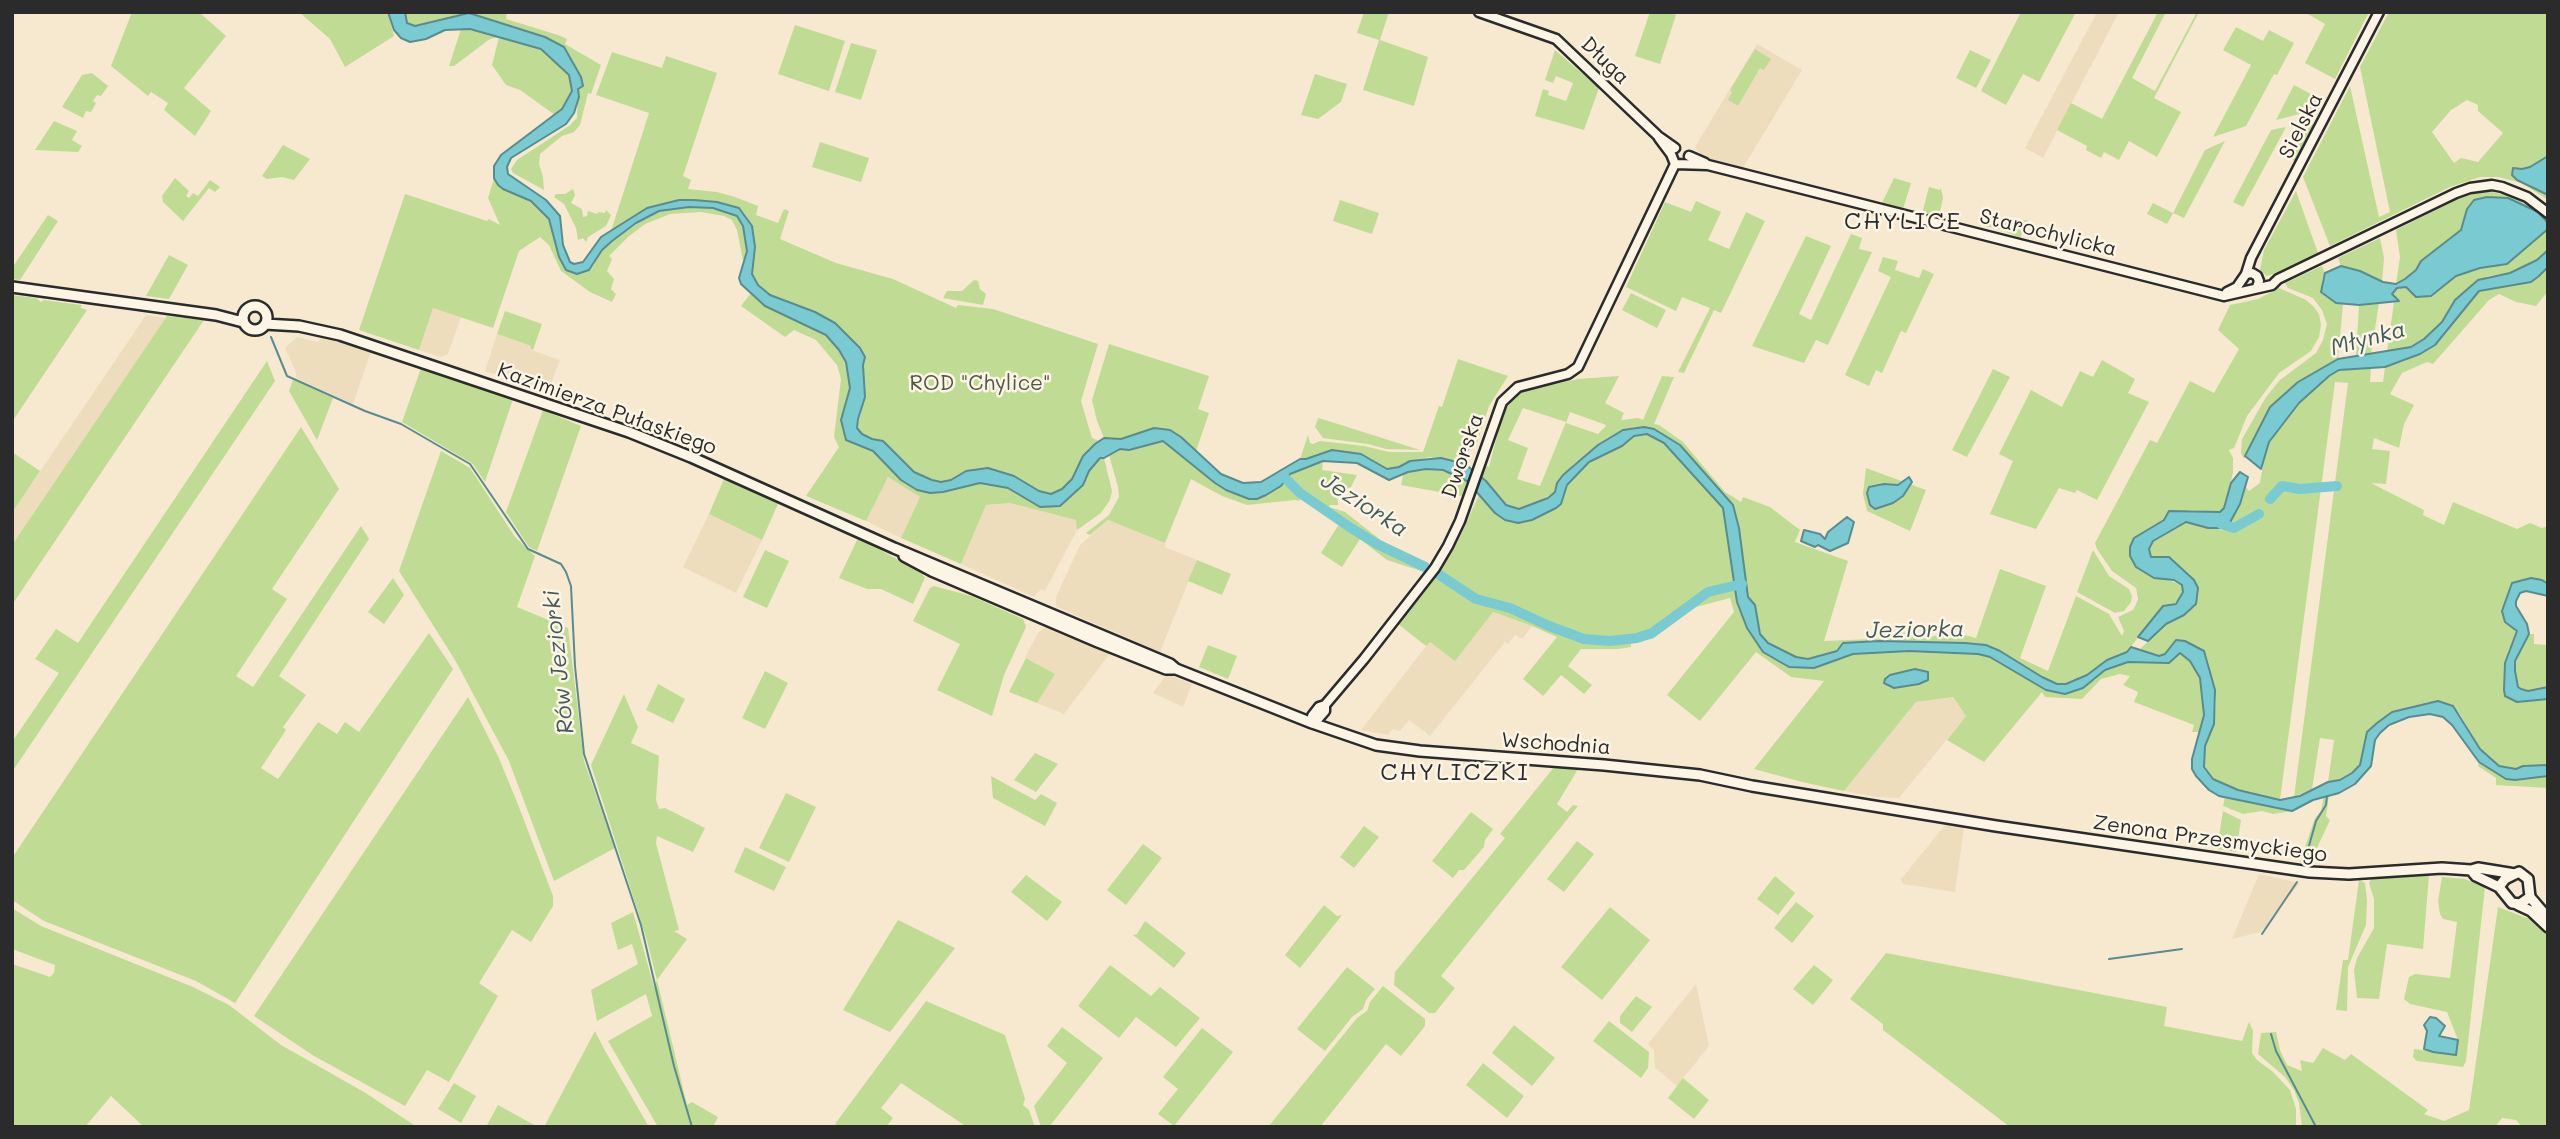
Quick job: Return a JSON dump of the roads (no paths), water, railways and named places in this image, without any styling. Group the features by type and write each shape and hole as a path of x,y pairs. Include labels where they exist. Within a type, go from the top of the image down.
{"main road":[{"path":"12,287 243,317"},
{"path":"258,306 263,310 266,320 255,331 248,329 243,317 248,307 258,306"},
{"name":"Kazimierza Pułaskiego","path":"266,320 364,342 615,427 691,457 1040,614"},
{"name":"Wschodnia","path":"1040,614 1312,723 1392,748 1658,770 1945,817"},
{"name":"Zenona Przesmyckiego","path":"1945,817 2310,872 2349,874 2478,868 2515,874"},
{"name":"Zenona Przesmyckiego","path":"2471,870 2476,876 2499,887"},
{"path":"2548,918 2530,897 2528,879 2519,872 2505,879 2499,887 2508,900 2529,909 2548,927"},
{"path":"2516,904 2530,897"}],"street":[{"name":"Długa","path":"1479,12 1556,39 1673,151"},
{"name":"Sielska","path":"2254,279 2254,256 2379,12"},
{"path":"1684,148 1688,160 1681,166 1675,164 1671,160 1673,151 1684,148"},
{"name":"Starochylicka","path":"1688,160 2231,295 2253,290 2254,279 2272,285 2278,279 2470,188 2492,185 2502,187 2527,197 2548,213"},
{"name":"Dworska","path":"1312,723 1312,716 1319,707 1325,705 1435,568 1454,534 1497,410 1510,392 1523,384 1568,374 1578,367 1675,164"},
{"path":"2217,293 2230,292 2241,282 2254,279"},
{"path":"2241,282 2246,290"}],"water":[{"path":"388,12 405,12 407,23 415,26 469,13 545,37 564,47 581,77 583,86 578,89 579,97 574,113 566,124 511,158 507,167 508,174 546,200 560,216 563,245 570,262 583,262 601,237 647,208 679,200 694,200 739,208 752,226 755,247 752,274 758,285 770,295 815,312 835,323 860,348 865,357 865,397 857,428 872,439 883,441 914,472 932,480 951,480 966,471 988,468 1014,476 1039,491 1051,494 1062,489 1072,479 1083,456 1104,438 1121,439 1154,428 1170,430 1221,474 1243,483 1261,482 1300,459 1332,450 1361,454 1387,469 1410,461 1441,458 1465,464 1486,481 1506,505 1519,509 1548,498 1555,492 1563,475 1598,445 1623,430 1644,427 1654,429 1680,445 1733,505 1739,528 1748,597 1755,605 1760,634 1768,643 1796,657 1808,659 1837,651 1843,643 1879,641 1986,645 2042,677 2057,684 2066,684 2087,675 2131,647 2159,656 2165,654 2176,640 2185,641 2204,651 2215,690 2214,724 2205,746 2204,767 2213,779 2238,790 2280,800 2300,796 2328,782 2340,780 2360,765 2367,732 2377,723 2392,712 2438,701 2453,706 2480,749 2499,766 2516,769 2523,766 2548,765 2548,776 2506,779 2479,762 2443,717 2430,714 2409,717 2389,725 2375,740 2371,766 2355,784 2292,811 2219,796 2196,776 2192,769 2192,759 2204,715 2200,678 2190,661 2180,653 2169,663 2128,662 2105,670 2083,688 2065,694 2046,690 1990,657 1978,654 1909,651 1853,654 1814,668 1789,667 1763,652 1747,628 1737,602 1723,508 1664,443 1647,434 1634,436 1622,446 1589,462 1567,485 1561,504 1532,520 1518,523 1505,520 1495,513 1467,481 1443,470 1408,472 1389,480 1357,463 1323,461 1290,474 1281,486 1266,495 1249,499 1215,483 1163,441 1129,450 1120,449 1100,458 1089,471 1083,485 1060,506 1040,507 1008,488 980,483 943,492 917,490 901,480 873,451 846,440 841,420 850,388 846,362 839,350 826,335 765,306 741,284 739,278 747,251 743,226 737,216 713,208 689,207 659,211 636,223 612,241 602,250 589,270 577,274 566,270 559,257 549,219 531,201 498,185 494,178 494,166 501,155 562,109 572,91 569,75 541,49 470,29 445,30 426,39 410,42 401,38 394,30"},
{"path":"2548,156 2548,195 2512,175 2513,168 2530,167"},
{"path":"2487,197 2508,198 2538,212 2548,223 2548,229 2507,264 2480,268 2456,276 2431,296 2416,297 2406,287 2397,288 2392,294 2399,301 2359,305 2336,303 2321,292 2325,273 2341,266 2383,282 2396,284 2405,279 2416,270 2421,261 2461,230 2467,209 2474,200"},
{"path":"2548,250 2548,267 2539,276 2531,282 2479,291 2435,345 2420,354 2385,367 2339,370 2329,376 2299,403 2269,442 2261,469 2245,456 2270,407 2298,382 2338,359 2411,347 2442,322 2455,300 2478,280 2510,273 2537,260"},
{"path":"2240,472 2248,477 2240,504 2227,528 2208,528 2186,522 2153,541 2149,549 2151,557 2169,557 2194,580 2198,588 2196,604 2184,615 2166,624 2148,641 2138,637 2163,606 2176,604 2183,592 2182,585 2174,580 2154,578 2136,567 2130,556 2134,538 2164,520 2169,511 2220,512 2224,508 2231,483"},
{"path":"1909,477 1912,482 1903,496 1893,503 1875,509 1870,505 1867,493 1869,487 1898,485"},
{"path":"1847,517 1854,522 1848,543 1830,551 1801,541 1804,530 1820,534 1825,539 1828,532"},
{"path":"2531,578 2548,584 2548,596 2526,591 2520,593 2516,601 2529,634 2515,661 2515,671 2518,687 2528,691 2548,687 2548,699 2517,702 2505,696 2504,690 2505,663 2517,631 2505,622 2502,611 2512,583"},
{"path":"1915,669 1928,672 1928,680 1894,688 1884,683 1890,675"},
{"path":"2430,1017 2436,1018 2445,1026 2439,1036 2458,1040 2456,1055 2424,1049 2427,1031 2424,1025"}],"waterway":[{"name":"Rów Jeziorki","path":"271,337 287,376 401,424 470,464 528,549 561,564 566,572 571,586 575,666 584,754 641,925 674,1066 692,1127"},
{"path":"1454,463 1469,449"},
{"name":"Jeziorka","path":"1283,476 1300,493 1351,528 1425,567"},
{"path":"2270,499 2282,486 2300,489 2337,486"},
{"path":"2221,524 2234,528 2259,514"},
{"name":"Jeziorka","path":"1438,574 1476,599 1510,608 1584,639 1610,641 1637,638 1652,633 1708,592 1742,584"},
{"path":"2305,860 2316,821 2326,805 2327,796"},
{"path":"2262,934 2297,882"},
{"path":"2109,959 2182,949"},
{"path":"2271,1034 2276,1051 2316,1127"}],"district":[{"name":"CHYLICE","path":"1903,222"},
{"name":"CHYLICZKI","path":"1455,773"}],"water label":[{"name":"Młynka","path":"2368,339"}],"park label":[{"name":"ROD \"Chylice\"","path":"980,384"}]}
